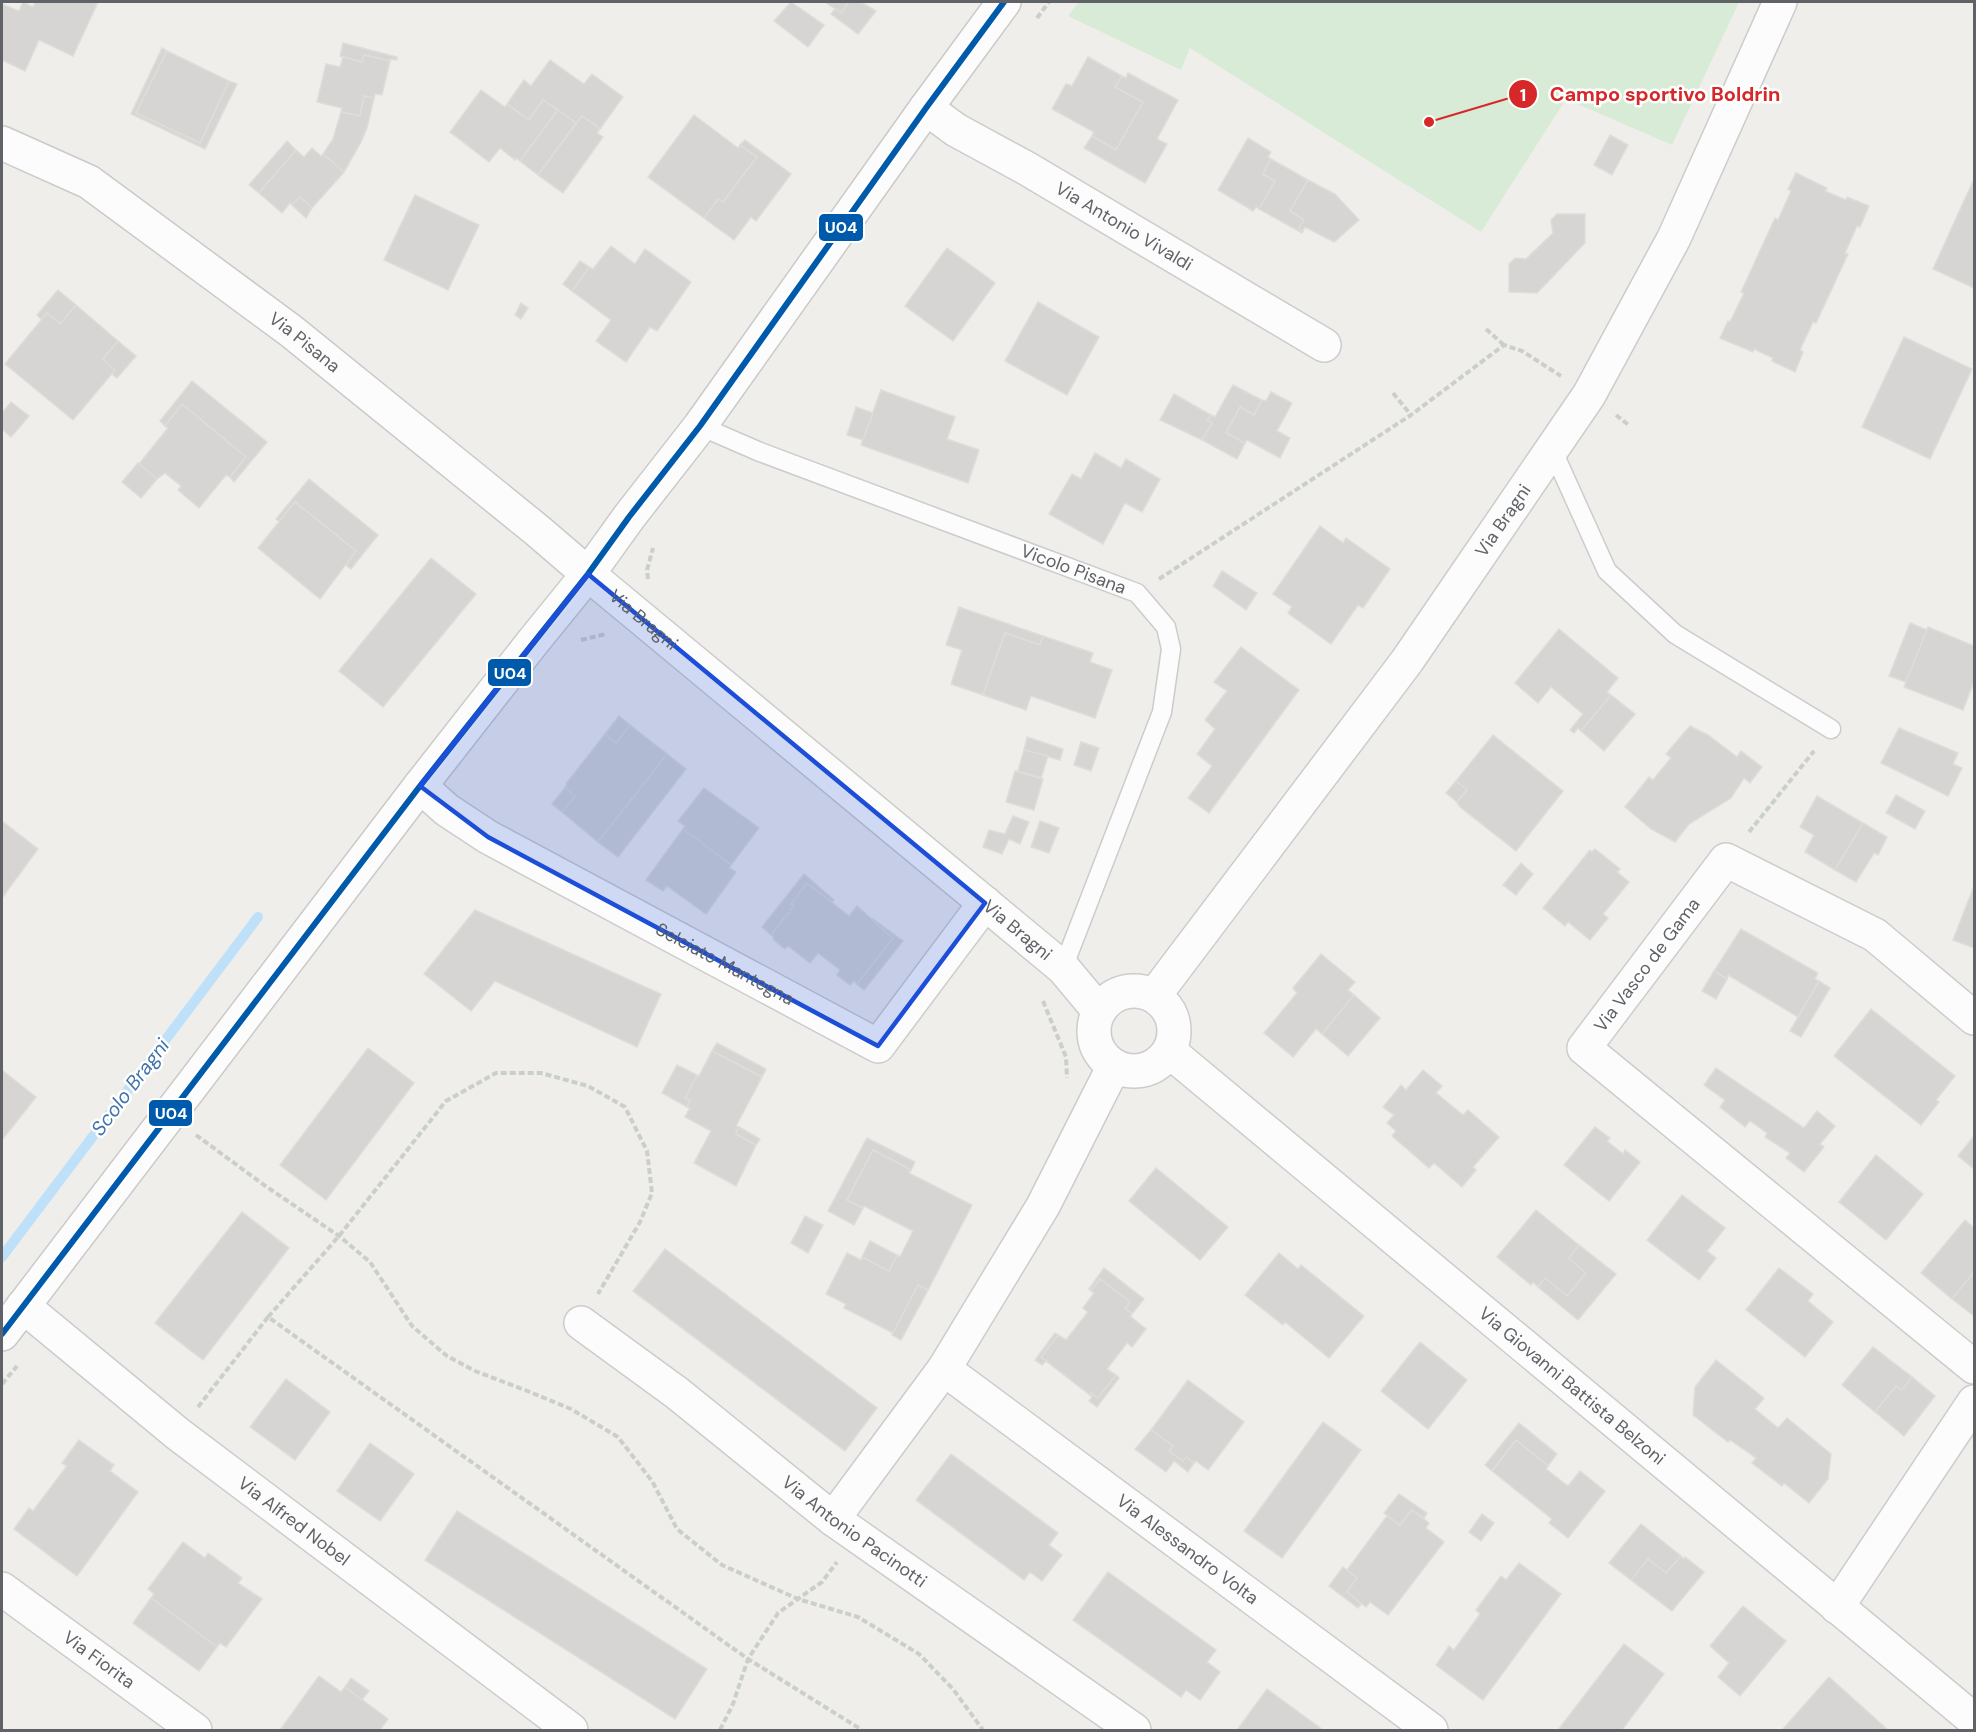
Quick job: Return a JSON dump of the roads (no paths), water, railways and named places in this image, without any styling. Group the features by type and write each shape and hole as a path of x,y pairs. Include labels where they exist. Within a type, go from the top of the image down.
{"street":[{"path":"2,1334 420,786 588,574 700,426 1004,2"},
{"name":"Via Bragni","path":"1154,996 1407,661 1589,395 1674,238 1780,2"},
{"name":"Via Antonio Vivaldi","path":"926,108 956,130 1026,168 1324,345"},
{"name":"Via Pisana","path":"2,143 89,182 99,189 291,331 588,574"},
{"name":"Via Bragni","path":"588,574 1063,968 1099,1011"},
{"name":"Selciato Mantegna","path":"420,786 447,810 488,837 878,1046 985,903"},
{"name":"Via Vasco de Gama","path":"1974,1018 1875,935 1726,860 1584,1048 1974,1367"},
{"path":"1139,991 1154,996 1166,1007 1173,1021 1174,1036 1169,1051 1159,1063 1145,1070 1129,1071 1114,1066 1102,1055 1095,1041 1094,1026 1099,1011 1109,999 1124,992 1139,991"},
{"name":"Via Giovanni Battista Belzoni","path":"1169,1051 1974,1720"},
{"path":"846,1527 1043,1206 1114,1066"},
{"name":"Via Alfred Nobel","path":"23,1306 178,1434 571,1731"},
{"name":"Via Antonio Pacinotti","path":"580,1323 677,1394 846,1527 1134,1731"},
{"name":"Via Alessandro Volta","path":"944,1369 1431,1731"},
{"path":"1837,1607 1974,1402"},
{"name":"Via Fiorita","path":"2,1589 195,1731"}],"lane":[{"name":"Vicolo Pisana","path":"700,426 760,452 1137,593 1166,627 1172,649 1162,712 1063,968"},
{"path":"1552,449 1608,571 1675,634 1831,729"}],"waterway":[{"name":"Scolo Bragni","path":"2,1257 258,917"}],"place":[{"name":"Campo sportivo Boldrin","path":"1429,122"}]}
